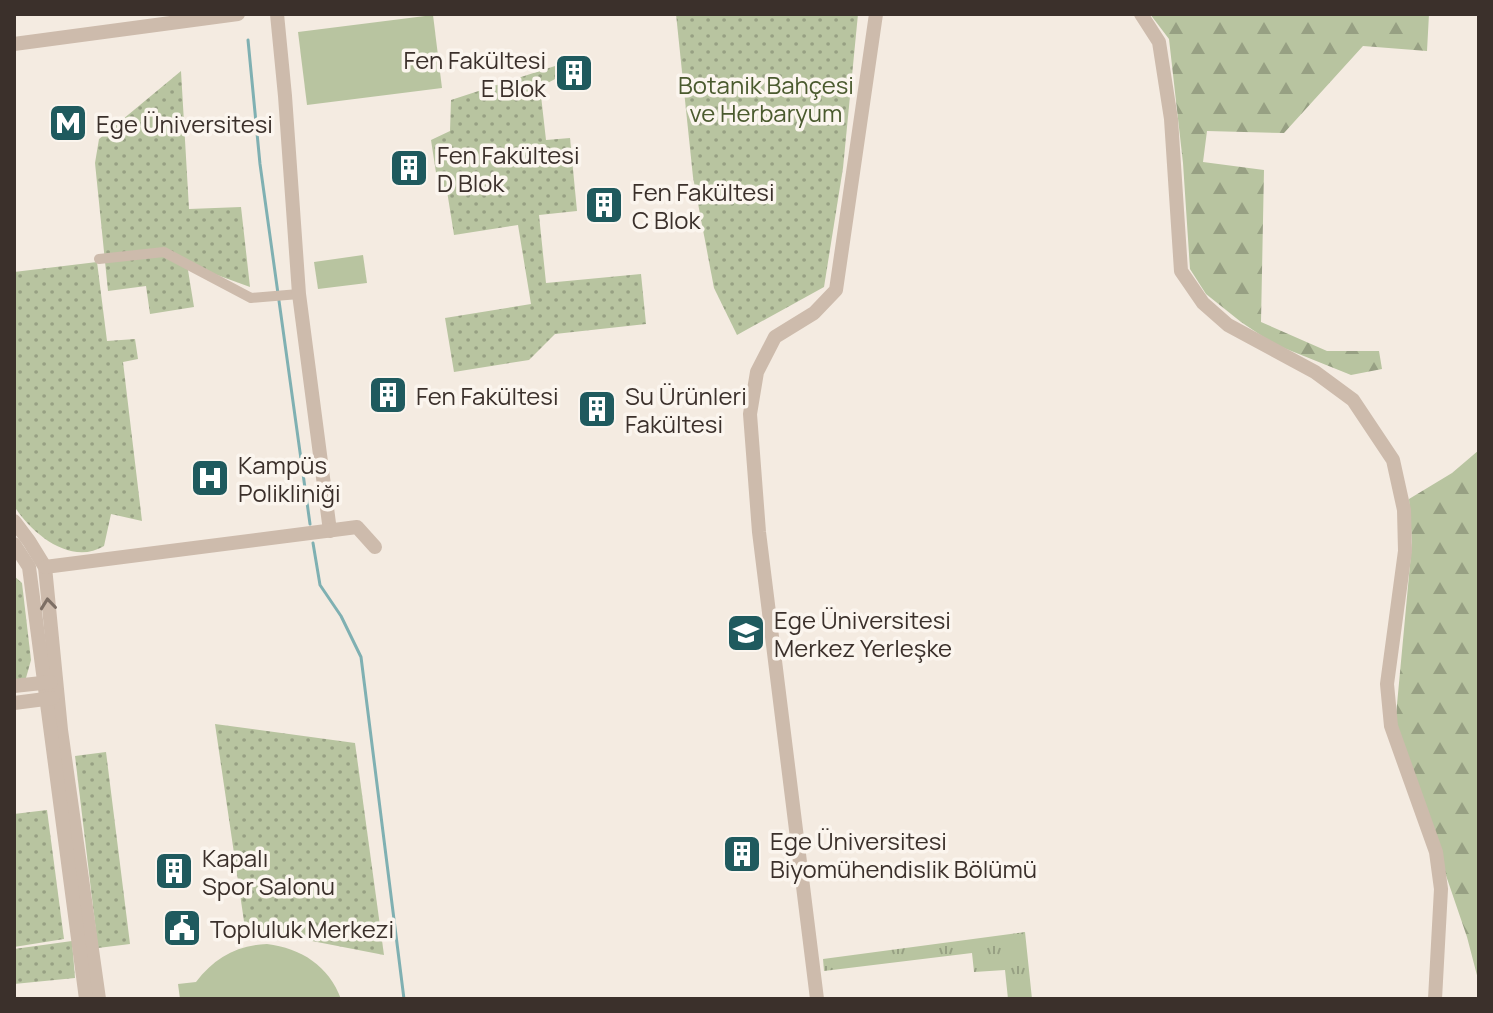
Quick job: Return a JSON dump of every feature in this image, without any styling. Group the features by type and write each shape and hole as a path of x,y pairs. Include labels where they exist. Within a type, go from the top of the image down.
{"street":[{"path":"14,44 238,14"},
{"path":"277,14 299,294 330,531"},
{"path":"817,999 759,532 750,414 757,372 775,337 814,313 836,290 876,14"},
{"path":"1141,14 1159,42 1171,119 1181,271 1203,303 1228,325 1315,372 1353,400 1393,460 1404,510 1405,551 1387,684 1391,726 1436,852 1441,889 1435,999"},
{"path":"99,259 164,252 251,298 299,294"},
{"path":"14,521 38,568 52,698 88,959 99,999"},
{"path":"38,568 357,527 375,547"},
{"path":"14,544 38,568"},
{"path":"14,686 50,682"},
{"path":"14,703 52,698"},
{"path":"86,999 88,959"}],"green space":[{"name":"Botanik Bahçesi ve Herbaryum","path":"676,14 858,14 843,168 824,287 737,335 714,288 693,177"},
{"path":"1150,14 1429,14 1427,51 1363,46 1284,133 1207,131 1203,162 1264,170 1261,322 1327,351 1379,351 1382,369 1351,375 1274,344 1206,294 1190,269 1183,163 1169,39"},
{"path":"433,15 442,88 307,105 298,32"},
{"path":"555,66 557,78 540,87 546,140 570,138 577,211 539,215 546,283 641,274 646,324 555,334 529,360 454,372 445,318 531,304 518,225 454,235 447,191 439,192 431,140 450,131 451,100"},
{"path":"181,71 189,209 241,207 250,287 187,264 194,307 150,314 146,286 108,291 95,163 99,139"},
{"path":"363,255 367,283 318,289 314,262"},
{"path":"97,262 107,341 135,339 138,359 123,362 142,521 111,514 104,546 79,552 53,544 31,527 14,506 14,272"},
{"path":"1479,450 1479,983 1467,937 1395,726 1412,543 1409,499 1452,473"},
{"path":"14,576 22,583 31,660 26,678 14,680"},
{"path":"215,724 355,743 384,955 245,928"},
{"path":"106,752 130,944 98,948 75,756"},
{"path":"47,810 64,939 14,947 14,814"},
{"path":"1025,932 1032,999 1008,999 1005,970 974,972 972,953 824,971 823,959"},
{"path":"72,941 75,978 14,984 14,949"},
{"path":"267,944 302,954 312,961 329,977 341,999 180,999 178,984 196,982 210,966 227,954"}],"waterway":[{"path":"248,40 260,164 310,524"},
{"path":"313,543 320,585 341,616 361,657 404,999"}],"place":[{"name":"Fen Fakültesi E Blok","path":"574,73"},
{"name":"Ege Üniversitesi","path":"68,123"},
{"name":"Fen Fakültesi D Blok","path":"409,168"},
{"name":"Fen Fakültesi C Blok","path":"604,205"},
{"name":"Fen Fakültesi","path":"388,395"},
{"name":"Su Ürünleri Fakültesi","path":"597,409"},
{"name":"Kampüs Polikliniği","path":"210,478"},
{"name":"Ege Üniversitesi Merkez Yerleşke","path":"746,633"},
{"name":"Ege Üniversitesi Biyomühendislik Bölümü","path":"742,854"},
{"name":"Kapalı Spor Salonu","path":"174,871"},
{"name":"Topluluk Merkezi","path":"182,928"}]}
